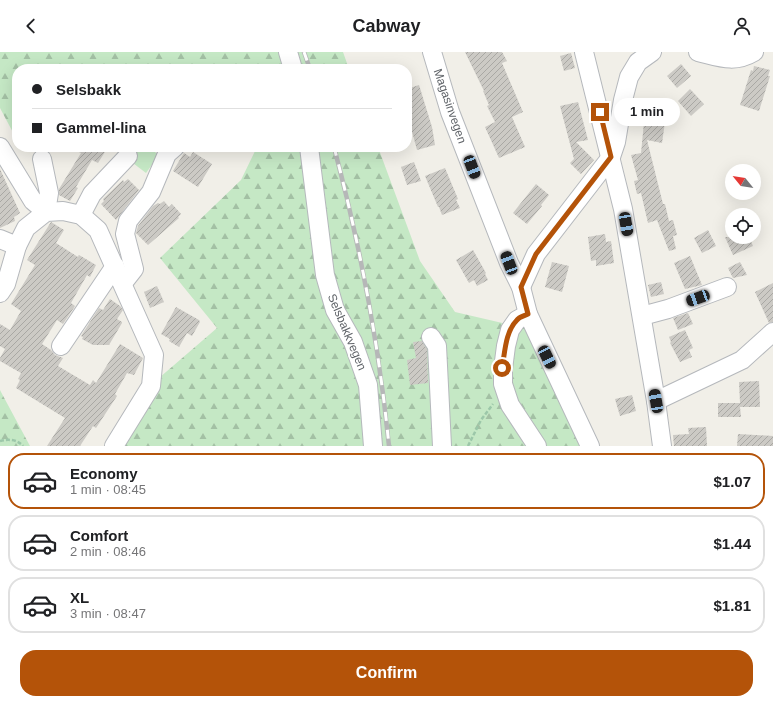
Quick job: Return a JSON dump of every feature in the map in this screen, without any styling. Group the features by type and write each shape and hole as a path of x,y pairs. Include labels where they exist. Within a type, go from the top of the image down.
{"street":[{"path":"288,52 292,64"},
{"name":"Magasinvegen","path":"432,52 450,112 509,263 521,287 528,314 590,446"},
{"path":"584,52 623,209 656,401 662,446"},
{"path":"521,287 536,254 611,157 616,142 623,100 629,77 638,62 652,52"},
{"path":"698,52 726,59 744,58 754,52"},
{"path":"0,147 33,201 46,212"},
{"path":"123,283 134,269 125,234 128,221 151,192 167,154 169,152"},
{"name":"Selsbakkvegen","path":"310,152 324,275 335,310 353,342 368,385 373,446"},
{"path":"81,215 92,194 128,156"},
{"path":"42,159 48,193 46,212"},
{"path":"0,293 6,284 17,246 26,228 46,212 63,211 81,215 98,230 154,355 151,386 114,446"},
{"path":"0,238 17,246"},
{"path":"60,346 115,266"},
{"path":"642,316 668,309 727,287"},
{"path":"528,314 517,320 510,330 502,368 503,384 510,405 537,446"},
{"path":"656,401 742,360 773,332"},
{"path":"431,337 437,346 442,446"}],"path":[{"path":"468,446 481,420 492,405 503,384"},
{"path":"0,441 8,439 19,442 22,446"}],"green space":[{"path":"0,52 343,52 347,64 12,64 12,131 0,108"},
{"path":"135,152 155,152 159,155 146,173 129,160"},
{"path":"255,152 380,152 420,261 455,312 524,328 583,446 108,446 159,378 217,328 160,258 241,180"},
{"path":"0,390 1,392 30,446 0,446"}],"building":[{"path":"465,52 502,52 507,61 502,63 523,112 512,117 525,147 499,158 485,127 495,122 487,106 489,105 484,91"},
{"path":"571,53 575,68 564,71 560,56"},
{"path":"681,64 691,76 677,88 667,76"},
{"path":"754,66 770,70 768,76 770,76 759,111 740,105 751,70 753,71"},
{"path":"419,85 432,127 435,145 417,150 412,132 412,87"},
{"path":"690,89 704,104 691,116 678,101"},
{"path":"578,102 588,140 576,142 594,160 581,174 570,163 574,159 560,106"},
{"path":"645,112 666,115 662,143 647,140 663,204 665,204 669,221 673,220 677,235 673,236 676,249 669,251 657,220 648,223 641,193 637,194 634,181 638,180 631,155 641,153"},
{"path":"79,152 105,152 98,163 92,160 76,187 78,188 70,201 59,195 59,189 81,153"},
{"path":"193,152 212,164 198,187 173,171 184,153 190,157"},
{"path":"414,162 421,181 407,185 401,167"},
{"path":"445,168 458,199 456,200 460,208 442,215 425,176"},
{"path":"0,169 20,213 14,217 15,221 0,228"},
{"path":"128,179 139,190 116,220 101,204 104,201 103,199 123,180 124,182"},
{"path":"536,184 549,195 527,224 513,213"},
{"path":"164,201 169,207 172,204 181,214 178,217 179,218 148,245 136,233 138,226 153,206"},
{"path":"51,222 64,230 56,243 78,257 79,255 96,265 90,277 87,275 71,303 75,306 63,324 57,320 42,344 51,350 55,355 63,358 58,366 90,385 93,380 96,383 120,344 143,358 134,375 127,373 115,394 117,396 96,428 93,426 80,446 47,446 65,418 16,388 20,380 18,379 21,373 0,361 5,349 0,346 0,324 10,330 21,311 11,304 35,265 27,260"},
{"path":"708,230 716,246 702,253 694,238"},
{"path":"605,234 606,242 611,241 614,263 596,266 596,260 591,261 588,237"},
{"path":"728,244 752,244 753,246 733,255"},
{"path":"473,250 486,273 485,274 488,280 477,286 474,280 469,283 456,260"},
{"path":"690,256 702,285 685,289 674,263"},
{"path":"552,262 569,266 562,292 545,287"},
{"path":"740,262 747,275 733,278 728,268"},
{"path":"661,282 664,294 651,297 648,285"},
{"path":"773,283 773,322 769,323 755,292"},
{"path":"157,286 164,302 150,308 144,292"},
{"path":"110,299 123,310 117,319 122,323 109,345 93,345 82,339 83,337 81,336 99,308 103,310"},
{"path":"176,307 200,322 192,336 187,333 179,347 169,341 170,339 161,334"},
{"path":"688,313 693,324 678,330 673,318"},
{"path":"685,330 693,348 689,350 692,357 680,362 670,343 669,337"},
{"path":"422,341 427,349 428,383 410,385 407,360 416,358 413,342"},
{"path":"759,381 760,407 740,407 741,417 718,417 718,403 740,403 739,382"},
{"path":"632,395 636,411 620,416 615,399"},
{"path":"706,427 707,446 674,446 673,435 689,434 688,428"},
{"path":"738,434 773,436 773,446 737,446"}],"railway":[{"path":"304,52 308,64"},
{"path":"335,152 368,295 380,370 389,446"}],"route":[{"path":"502,368 510,330 517,320 528,314 521,287 536,254 611,157 600,112"}]}
